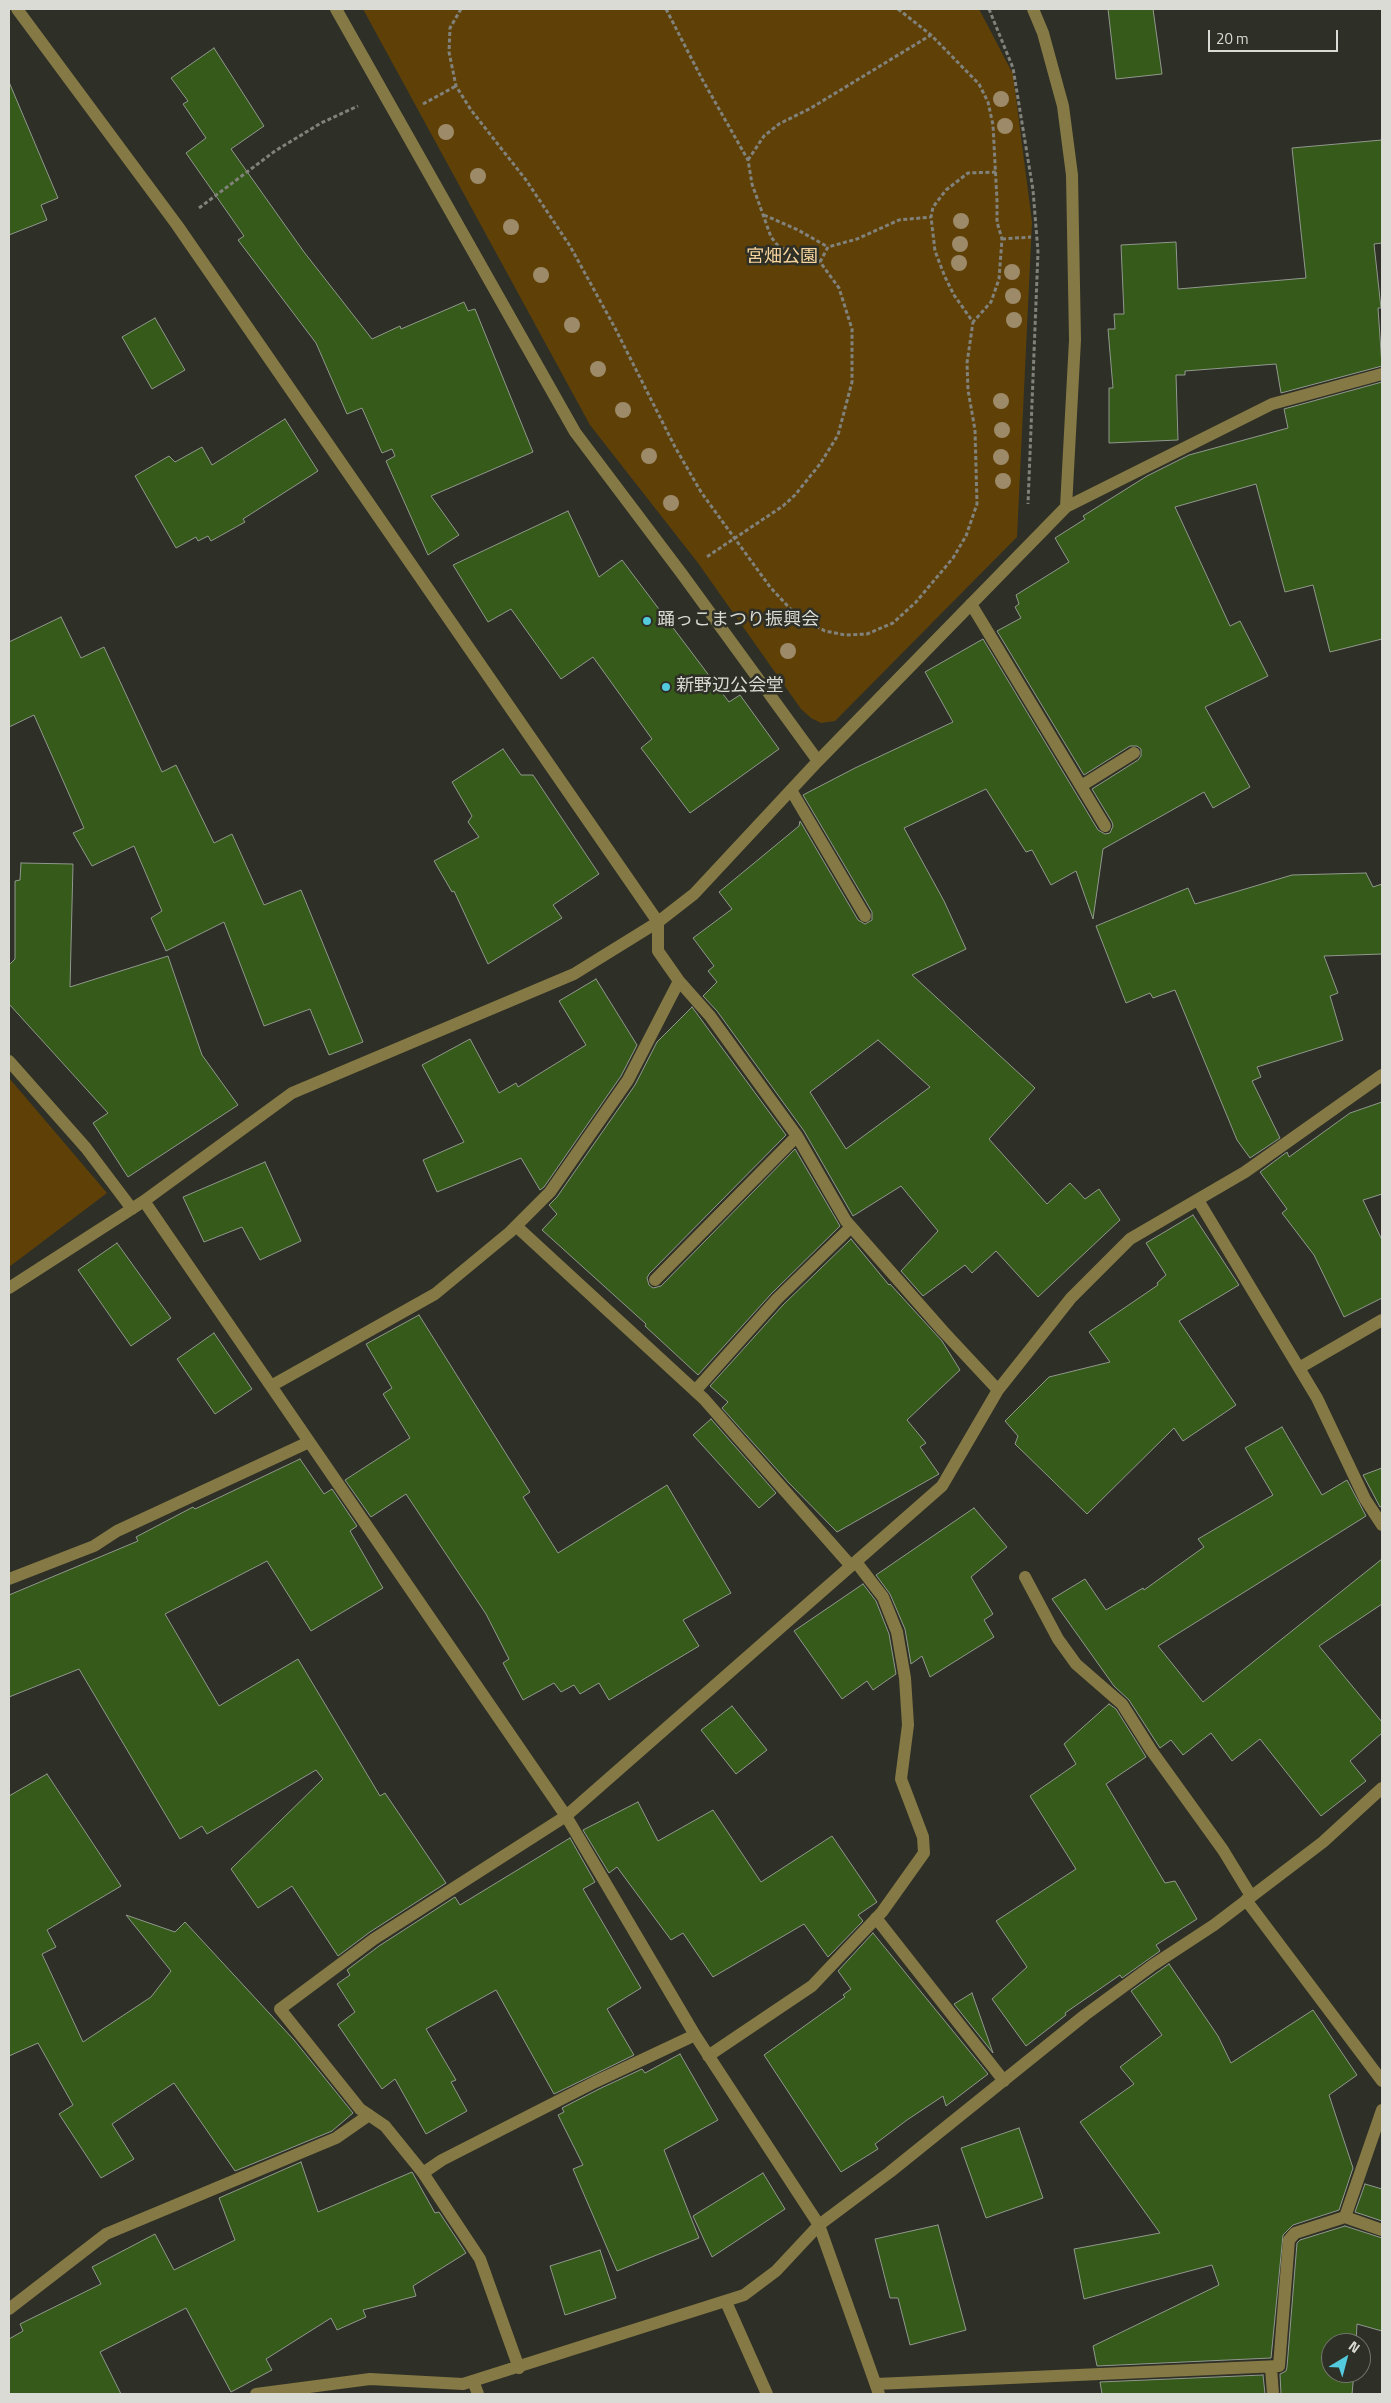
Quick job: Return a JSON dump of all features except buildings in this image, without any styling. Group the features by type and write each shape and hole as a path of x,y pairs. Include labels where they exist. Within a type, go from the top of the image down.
{"street":[{"path":"17,9 176,226 658,922 658,951 679,981 710,1016 797,1136 846,1221 998,1390"},
{"path":"336,9 575,432 682,574 818,761"},
{"path":"1033,9 1043,33 1063,106 1072,175 1075,340 1066,507"},
{"path":"9,1288 144,1201 292,1093 574,974 658,922 694,894 818,761 1066,507 1272,404 1382,374"},
{"path":"971,604 1105,826"},
{"path":"1081,786 1134,753"},
{"path":"791,790 865,916"},
{"path":"271,1386 435,1294 516,1226 550,1192 628,1080 679,981"},
{"path":"9,1061 86,1148 132,1209"},
{"path":"519,2368 480,2259 423,2173 385,2126 360,2109 280,2009 374,1939 566,1816 942,1486 998,1390 1071,1298 1130,1240 1246,1172 1382,1075"},
{"path":"655,1280 797,1136"},
{"path":"1198,1200 1317,1398 1365,1500 1382,1525"},
{"path":"144,1201 566,1816 695,2036 818,2225 878,2389 1272,2368 1279,2366 1289,2240 1295,2233 1345,2217 1382,2230"},
{"path":"516,1226 695,1391 882,1597 897,1632 906,1678 908,1726 901,1779 923,1837 924,1853 876,1918 812,1986 708,2056"},
{"path":"695,1391 777,1299 851,1227"},
{"path":"1299,1368 1382,1320"},
{"path":"9,1579 94,1546 117,1531 309,1442"},
{"path":"1025,1577 1067,1652 1076,1664 1122,1704 1151,1750 1223,1850 1249,1898 1382,2081"},
{"path":"256,2394 370,2379 463,2384 519,2368 744,2295 776,2271 818,2225 890,2172 1085,2015 1249,1898 1379,1798"},
{"path":"876,1918 1004,2080"},
{"path":"423,2173 442,2160 595,2082 695,2036"},
{"path":"1345,2217 1382,2110"},
{"path":"9,2308 106,2234 124,2229 336,2138 369,2115"},
{"path":"726,2302 767,2394"},
{"path":"1272,2368 1273,2394"},
{"path":"473,2381 478,2394"}],"path":[{"path":"461,9 450,28 449,52 456,86 471,110 526,180 570,246 615,328 675,448 701,492 770,587 796,615 825,631 845,635 867,634 893,623 916,602 953,558 966,536 977,504 975,430 968,390 966,363 972,322 991,302 999,279 1002,239 998,222 993,125 988,102 979,84 931,35 898,9"},
{"path":"666,9 748,160 752,184 771,236 779,247 820,262 839,288 852,329 852,382 838,435 820,464 796,495 783,506 734,538"},
{"path":"989,9 1013,68 1033,190 1038,252 1027,516 1030,544"},
{"path":"748,160 764,136 779,124 811,108 931,35"},
{"path":"399,118 456,86"},
{"path":"176,226 275,151 321,123 385,93"},
{"path":"972,322 954,295 935,251 931,217 933,207 946,190 968,172 996,172"},
{"path":"764,215 798,230 828,247 857,239 900,220 931,217"},
{"path":"1002,239 1031,237"},
{"path":"820,262 828,247"}],"green space":[{"name":"宮畑公園","path":"363,9 979,9 1013,74 1032,222 1017,537 835,721 821,723 811,718 801,709 698,563 590,425"},
{"path":"9,1078 107,1193 9,1267"}],"place":[{"name":"踊っこまつり振興会","path":"647,621"},
{"name":"新野辺公会堂","path":"666,687"}]}
